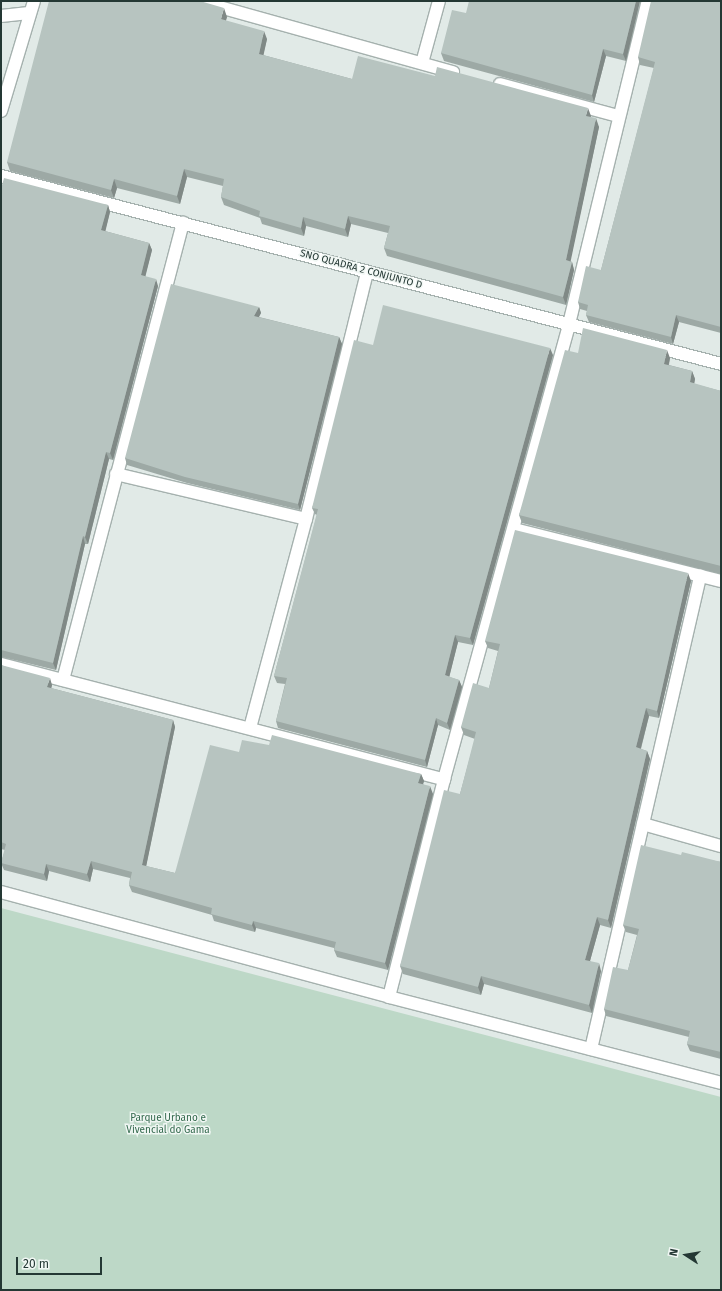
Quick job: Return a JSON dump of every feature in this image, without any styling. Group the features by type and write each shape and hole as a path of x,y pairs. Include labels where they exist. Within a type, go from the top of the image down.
{"street":[{"path":"1,111 29,13 34,1"},
{"path":"198,1 244,7 422,63 467,75"},
{"path":"422,63 439,1"},
{"path":"388,997 444,779 514,529 569,324 618,116 648,1"},
{"path":"1,16 29,13"},
{"path":"490,81 618,116"},
{"name":"SNO QUADRA 2 CONJUNTO D","path":"1,176 183,222 367,272 721,364"},
{"path":"63,680 183,222"},
{"path":"250,728 306,519 367,272"},
{"path":"116,474 306,519"},
{"path":"514,529 721,581"},
{"path":"591,1049 700,575"},
{"path":"1,664 444,779"},
{"path":"643,824 721,846"},
{"path":"1,892 388,997 721,1083"}],"green space":[{"name":"Parque Urbano e Vivencial do Gama","path":"1,908 721,1097 721,1290 1,1290"}],"building":[{"path":"49,1 200,1 224,8 221,19 264,31 259,54 352,79 358,56 435,76 437,67 588,108 586,116 596,118 566,260 572,262 563,297 384,248 390,226 348,216 345,229 303,217 301,228 259,216 260,211 221,197 224,179 184,169 177,196 114,179 111,190 7,162"},
{"path":"469,1 636,1 623,54 603,49 592,95 441,53 452,10 466,13"},
{"path":"651,1 721,1 721,327 676,315 671,337 586,315 588,305 578,302 586,266 601,270 655,62 638,57"},
{"path":"4,178 108,205 101,230 149,243 141,275 156,279 110,453 106,452 85,537 83,536 53,663 1,650 1,189"},
{"path":"171,284 259,307 254,316 339,337 298,504 185,477 125,458"},
{"path":"383,305 550,348 470,638 455,635 445,675 459,680 447,723 436,718 425,760 276,721 287,678 274,676 318,509 312,508 354,340 373,345"},
{"path":"583,328 667,350 664,364 692,371 690,382 721,391 721,566 519,515 565,350 578,353"},
{"path":"515,530 688,573 657,711 646,708 636,747 647,751 608,920 597,917 585,960 599,963 589,1005 481,976 478,987 400,966 444,790 460,794 476,732 461,727 473,683 489,688 500,644 485,641"},
{"path":"1,665 50,678 47,687 173,720 142,865 175,873 210,745 239,752 242,740 269,745 272,735 421,774 418,783 430,786 385,963 334,950 336,942 253,921 252,925 211,914 212,908 129,885 132,872 91,861 87,874 46,864 44,874 1,863 6,844 1,842"},
{"path":"641,845 681,855 682,852 721,862 721,1052 687,1044 690,1031 604,1009 613,967 628,970 639,929 623,925"}]}
